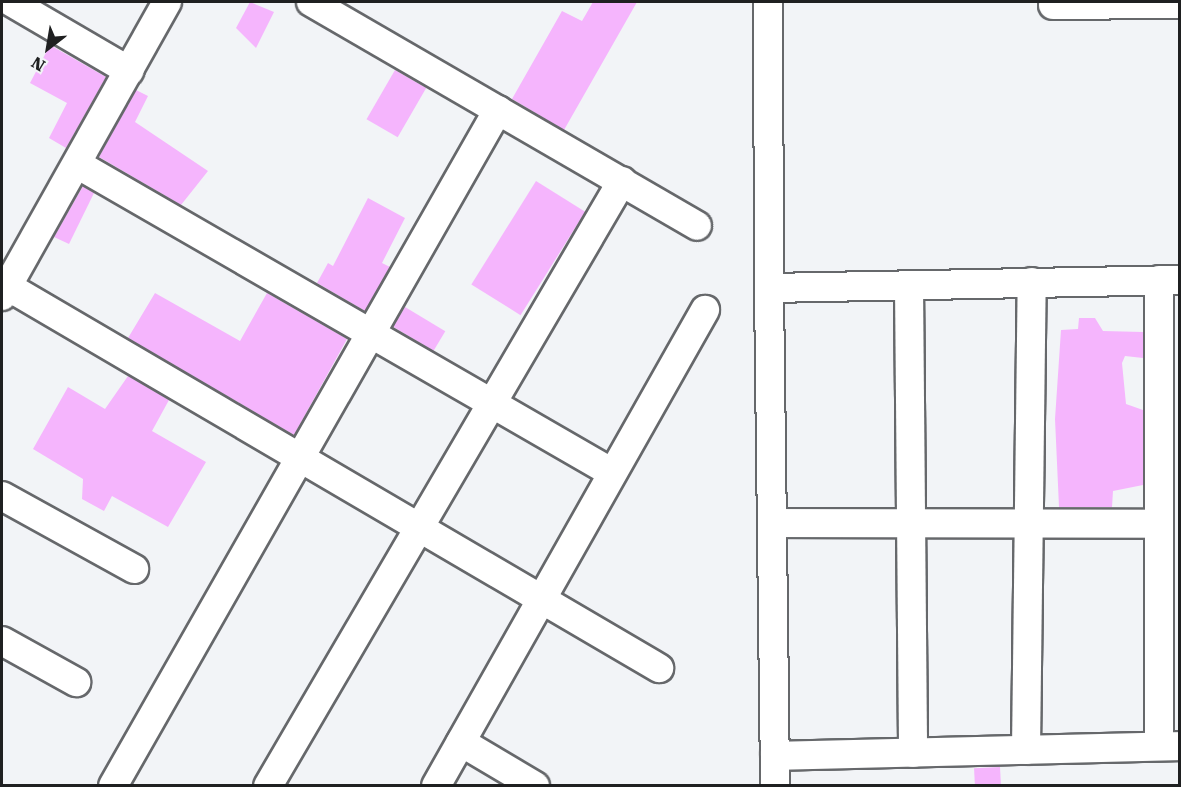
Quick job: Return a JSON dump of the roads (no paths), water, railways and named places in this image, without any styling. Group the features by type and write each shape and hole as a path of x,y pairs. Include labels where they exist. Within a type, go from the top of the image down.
{"street":[{"path":"11,2 129,71"},
{"path":"166,2 4,291 300,459 659,668"},
{"path":"311,2 697,226"},
{"path":"768,2 775,786"},
{"path":"1053,5 1179,4"},
{"path":"113,786 498,110"},
{"path":"77,164 370,337 611,472"},
{"path":"268,786 417,527 622,181"},
{"path":"769,288 1169,280 1167,454 1156,524 1169,746 774,756"},
{"path":"1026,750 1032,282"},
{"path":"909,285 913,753"},
{"path":"436,786 611,472 705,310"},
{"path":"2,496 134,568"},
{"path":"772,523 1156,524"},
{"path":"2,640 76,682"},
{"path":"461,742 535,786"}]}
